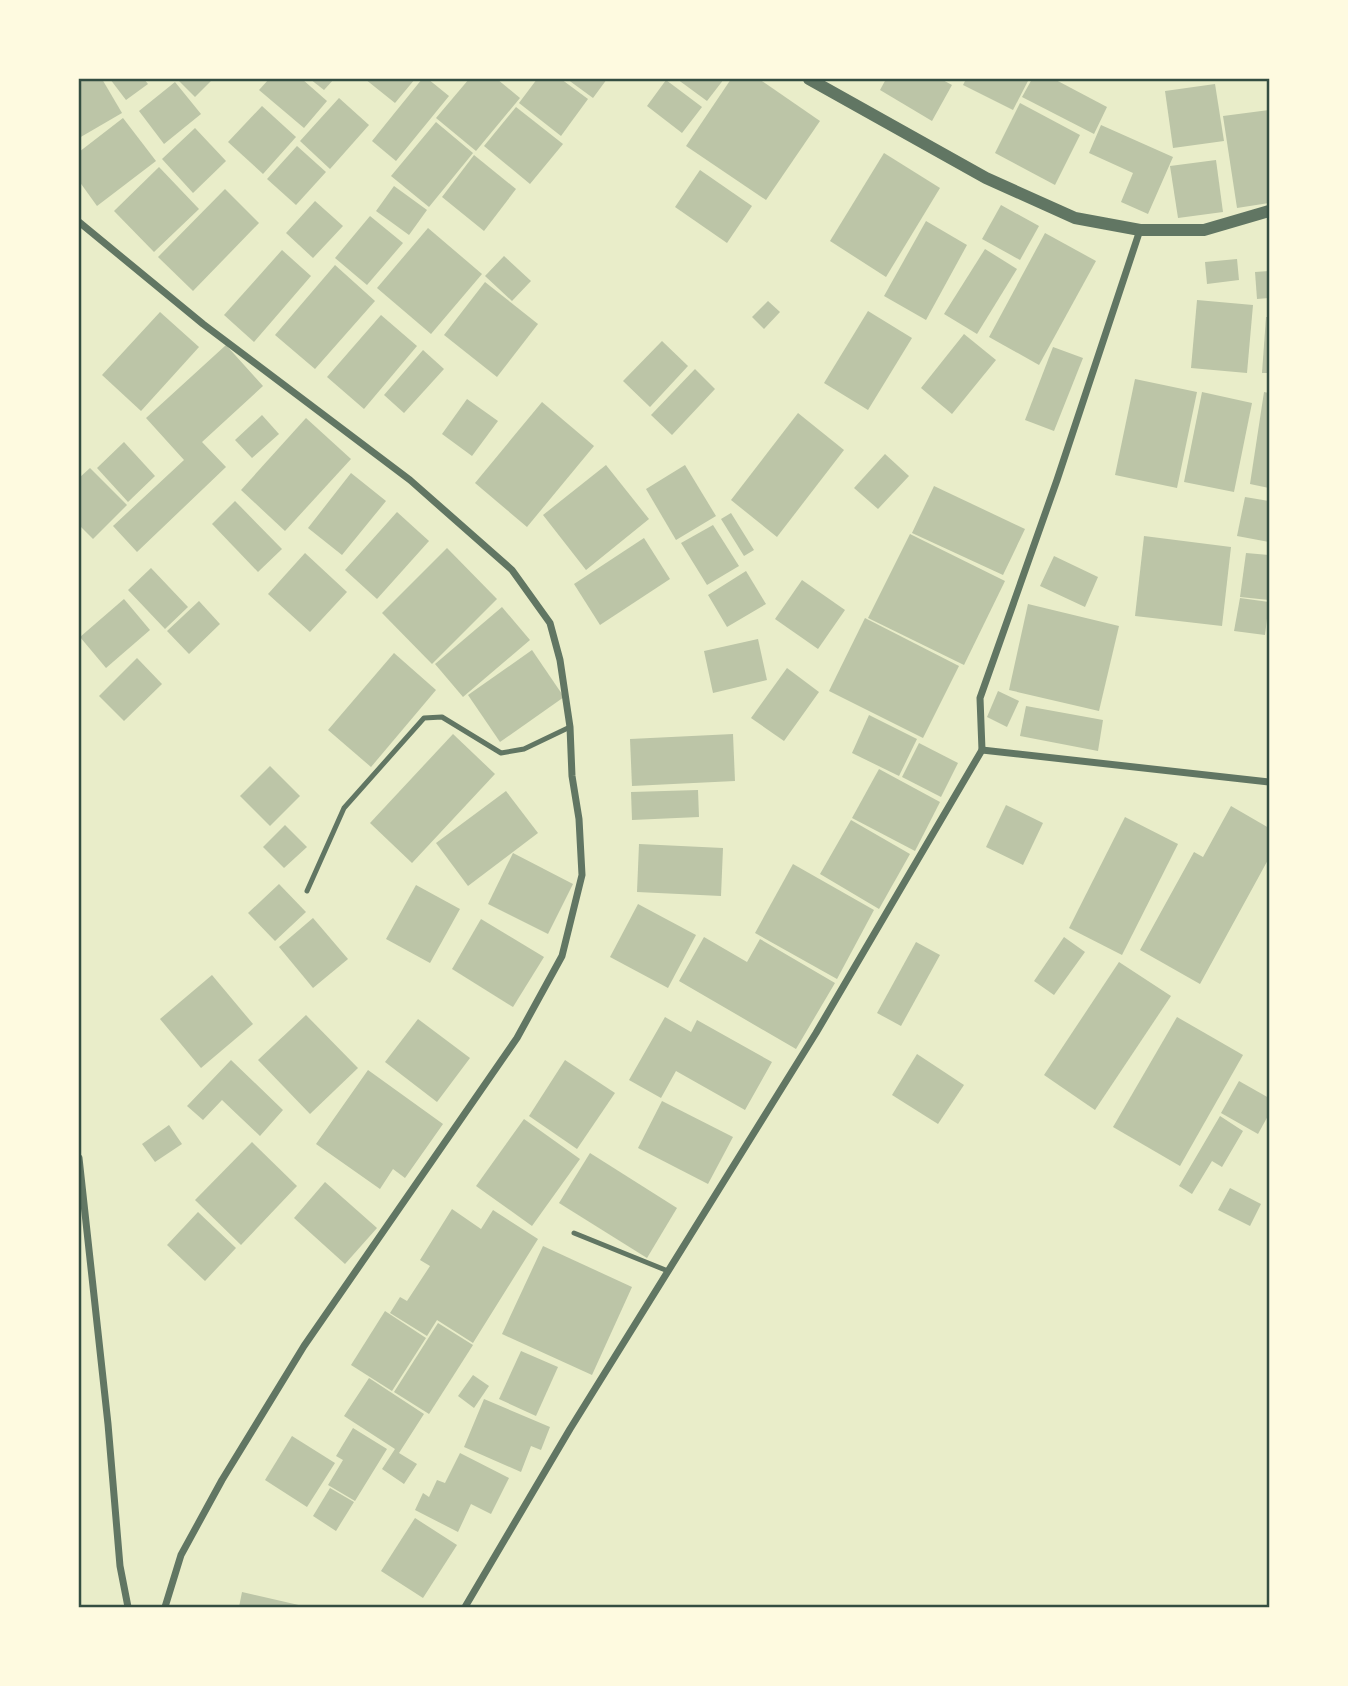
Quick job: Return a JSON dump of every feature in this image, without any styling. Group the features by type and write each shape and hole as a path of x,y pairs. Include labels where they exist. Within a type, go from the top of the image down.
{"street":[{"path":"809,79 986,178 1074,218 1140,230 1204,230 1269,211"},
{"path":"79,222 261,369 410,480 512,570 550,623 560,660 570,727 582,875 562,956 516,1038 304,1346 222,1480 181,1555 165,1607"},
{"path":"465,1607 570,1429 816,1033 982,750 980,698 1058,480 1140,230"},
{"path":"982,750 1269,782"},
{"path":"79,1158 108,1424 120,1566 128,1607"}],"lane":[{"path":"307,891 344,808 424,718 442,717 501,753 524,749 570,727"},
{"path":"574,1233 668,1271"}],"building":[{"path":"102,79 122,113 79,138 79,80"},
{"path":"110,79 144,79 148,84 126,100"},
{"path":"177,79 213,79 195,97"},
{"path":"269,79 302,79 327,101 304,128 259,90"},
{"path":"310,79 334,79 324,90"},
{"path":"365,79 415,79 395,103"},
{"path":"422,79 428,79 449,96 396,161 372,141"},
{"path":"469,79 497,79 520,98 476,151 436,118"},
{"path":"537,79 561,79 588,99 561,136 519,103"},
{"path":"567,79 607,79 593,98"},
{"path":"677,79 724,79 707,101"},
{"path":"731,79 759,79 820,121 766,200 686,146"},
{"path":"886,79 941,79 952,85 932,121 880,90"},
{"path":"966,79 1029,79 1013,110 963,85"},
{"path":"1032,79 1054,79 1107,107 1094,134 1022,97"},
{"path":"666,80 702,107 682,133 647,106"},
{"path":"175,82 201,114 164,144 139,111"},
{"path":"1215,84 1224,141 1173,148 1165,91"},
{"path":"339,98 369,125 330,169 300,141"},
{"path":"1020,103 1080,135 1055,185 995,153"},
{"path":"262,106 296,137 263,174 228,142"},
{"path":"516,107 563,144 530,184 484,146"},
{"path":"1269,110 1269,203 1237,208 1223,116"},
{"path":"123,118 156,161 97,206 79,181 79,152"},
{"path":"436,122 473,153 429,207 391,176"},
{"path":"1101,125 1173,157 1148,214 1121,202 1133,173 1089,153"},
{"path":"195,128 226,161 193,193 162,159"},
{"path":"297,146 326,172 296,205 267,179"},
{"path":"884,153 940,188 886,277 830,241"},
{"path":"474,155 516,189 484,231 442,197"},
{"path":"1216,160 1223,212 1178,218 1170,166"},
{"path":"159,167 199,209 154,252 114,211"},
{"path":"700,170 752,206 727,243 675,207"},
{"path":"394,186 427,210 409,235 376,211"},
{"path":"225,189 259,223 193,291 158,257"},
{"path":"315,201 343,226 313,258 286,233"},
{"path":"1001,205 1039,226 1020,260 982,239"},
{"path":"370,216 403,243 367,285 335,258"},
{"path":"926,221 967,245 926,320 884,296"},
{"path":"428,228 482,274 431,334 377,288"},
{"path":"1045,233 1096,261 1039,365 989,337"},
{"path":"985,249 1017,269 977,334 944,314"},
{"path":"282,250 311,276 254,342 224,315"},
{"path":"504,256 531,281 512,301 485,276"},
{"path":"1237,259 1239,280 1207,284 1205,262"},
{"path":"335,265 375,301 315,369 275,335"},
{"path":"1269,271 1269,298 1257,299 1255,272"},
{"path":"485,282 538,324 497,377 444,335"},
{"path":"1197,300 1253,305 1247,373 1191,368"},
{"path":"768,301 780,312 764,329 752,317"},
{"path":"868,311 912,338 868,410 824,383"},
{"path":"160,312 199,347 141,411 102,375"},
{"path":"381,315 417,346 364,409 327,377"},
{"path":"1266,317 1269,317 1269,373 1262,373"},
{"path":"964,334 996,360 952,414 921,388"},
{"path":"662,341 688,366 650,407 623,381"},
{"path":"226,345 263,386 202,442 226,467 137,552 113,526 184,460 146,418"},
{"path":"1053,347 1083,358 1054,431 1025,420"},
{"path":"423,350 444,369 404,413 384,395"},
{"path":"695,369 715,389 672,435 651,415"},
{"path":"1135,379 1197,392 1177,488 1115,475"},
{"path":"1202,392 1252,403 1234,492 1184,482"},
{"path":"1264,392 1269,393 1269,488 1250,484"},
{"path":"467,399 498,421 472,456 442,434"},
{"path":"542,402 594,446 527,527 475,483"},
{"path":"798,413 844,450 777,537 731,500"},
{"path":"262,415 279,434 252,458 235,440"},
{"path":"306,418 351,459 285,531 241,490"},
{"path":"124,442 155,476 128,502 97,468"},
{"path":"885,454 909,476 878,509 854,488"},
{"path":"606,465 649,519 586,570 543,515"},
{"path":"685,465 716,516 676,540 646,489"},
{"path":"90,468 127,505 93,539 79,525 79,478"},
{"path":"351,473 386,501 342,555 308,528"},
{"path":"934,486 1025,529 1003,575 912,533"},
{"path":"1245,497 1269,501 1269,542 1237,536"},
{"path":"235,501 282,549 258,572 212,524"},
{"path":"397,512 429,541 377,599 345,570"},
{"path":"731,513 754,550 744,556 721,519"},
{"path":"713,525 739,566 707,585 681,543"},
{"path":"910,534 1005,581 964,665 868,618"},
{"path":"1144,536 1231,547 1222,626 1135,616"},
{"path":"644,538 670,579 600,625 574,584"},
{"path":"447,548 497,599 432,664 382,613"},
{"path":"305,553 347,592 310,632 268,594"},
{"path":"1246,553 1269,555 1269,600 1240,597"},
{"path":"1054,556 1098,577 1085,607 1040,586"},
{"path":"151,568 188,607 165,629 128,590"},
{"path":"746,571 766,604 727,627 708,595"},
{"path":"802,580 845,610 818,649 775,619"},
{"path":"1240,598 1269,602 1265,635 1234,631"},
{"path":"124,599 150,630 106,668 80,637"},
{"path":"199,601 220,624 189,654 167,631"},
{"path":"1028,604 1119,626 1099,711 1009,690"},
{"path":"502,607 530,640 463,697 435,664"},
{"path":"865,618 959,666 923,738 829,691"},
{"path":"758,639 767,680 713,693 704,651"},
{"path":"532,650 564,697 500,742 468,695"},
{"path":"394,653 436,690 371,767 328,730"},
{"path":"137,658 162,684 124,721 99,696"},
{"path":"787,668 819,692 784,741 751,718"},
{"path":"998,691 1019,701 1007,727 987,717"},
{"path":"1026,706 1103,720 1098,751 1020,736"},
{"path":"869,715 917,739 899,776 852,753"},
{"path":"453,734 495,774 412,863 370,823"},
{"path":"733,734 735,781 632,786 630,739"},
{"path":"919,743 958,763 941,797 902,777"},
{"path":"270,766 300,796 270,826 240,796"},
{"path":"879,769 940,802 915,851 852,818"},
{"path":"698,790 699,817 632,820 631,792"},
{"path":"506,791 538,833 468,886 436,843"},
{"path":"1006,805 1043,823 1023,865 986,847"},
{"path":"1231,806 1269,828 1269,858 1200,984 1140,950 1194,852 1203,857"},
{"path":"1125,817 1178,844 1122,955 1069,928"},
{"path":"851,820 910,854 879,909 820,874"},
{"path":"285,825 307,847 284,868 263,847"},
{"path":"639,844 723,848 721,896 637,892"},
{"path":"513,853 573,884 548,934 488,904"},
{"path":"793,864 874,910 837,979 755,933"},
{"path":"279,884 306,912 275,941 248,913"},
{"path":"416,885 460,909 430,963 386,939"},
{"path":"638,904 696,935 668,988 610,957"},
{"path":"313,918 348,959 313,988 279,947"},
{"path":"481,919 544,957 513,1007 452,969"},
{"path":"704,937 747,962 760,939 835,983 796,1049 679,981"},
{"path":"1064,937 1085,952 1054,995 1034,981"},
{"path":"916,942 940,955 901,1026 877,1013"},
{"path":"1119,962 1171,996 1095,1110 1044,1075"},
{"path":"212,975 253,1024 201,1068 160,1019"},
{"path":"306,1015 358,1068 310,1114 258,1060"},
{"path":"665,1017 691,1032 697,1020 772,1062 745,1110 676,1071 661,1098 629,1080"},
{"path":"1177,1017 1243,1055 1180,1166 1113,1127"},
{"path":"418,1019 470,1058 437,1102 385,1062"},
{"path":"917,1054 964,1085 938,1124 892,1095"},
{"path":"231,1060 283,1110 260,1136 222,1100 203,1120 187,1106"},
{"path":"565,1060 615,1093 577,1149 529,1116"},
{"path":"368,1070 443,1124 405,1178 393,1169 380,1189 316,1144"},
{"path":"1239,1081 1269,1098 1269,1114 1258,1134 1221,1113"},
{"path":"662,1101 733,1137 708,1184 638,1148"},
{"path":"1220,1116 1243,1131 1222,1167 1212,1161 1192,1194 1179,1186"},
{"path":"524,1119 580,1159 532,1226 476,1186"},
{"path":"169,1125 182,1144 155,1162 142,1144"},
{"path":"252,1142 297,1186 241,1245 195,1200"},
{"path":"590,1153 677,1208 647,1258 559,1203"},
{"path":"325,1182 377,1228 345,1264 294,1218"},
{"path":"1230,1188 1261,1204 1250,1226 1218,1210"},
{"path":"452,1209 481,1229 493,1210 538,1239 473,1343 437,1320 427,1336 390,1313 400,1297 407,1301 430,1266 420,1260"},
{"path":"198,1212 236,1248 205,1281 167,1245"},
{"path":"543,1246 632,1287 592,1375 502,1334"},
{"path":"385,1311 426,1338 392,1391 351,1365"},
{"path":"438,1323 473,1345 429,1414 394,1392"},
{"path":"521,1351 558,1367 536,1416 499,1399"},
{"path":"473,1375 489,1386 474,1408 458,1396"},
{"path":"369,1378 424,1414 399,1453 417,1464 404,1484 382,1469 395,1449 344,1416"},
{"path":"484,1399 550,1427 541,1450 531,1446 521,1472 464,1447"},
{"path":"353,1428 387,1449 355,1501 328,1485 343,1460 336,1456"},
{"path":"292,1436 335,1463 307,1507 265,1480"},
{"path":"460,1453 509,1478 491,1514 471,1504 458,1532 415,1510 423,1493 429,1497 437,1480 445,1483"},
{"path":"330,1488 354,1502 336,1531 313,1516"},
{"path":"415,1518 457,1545 423,1598 381,1571"},
{"path":"242,1592 303,1606 303,1607 239,1607"}]}
